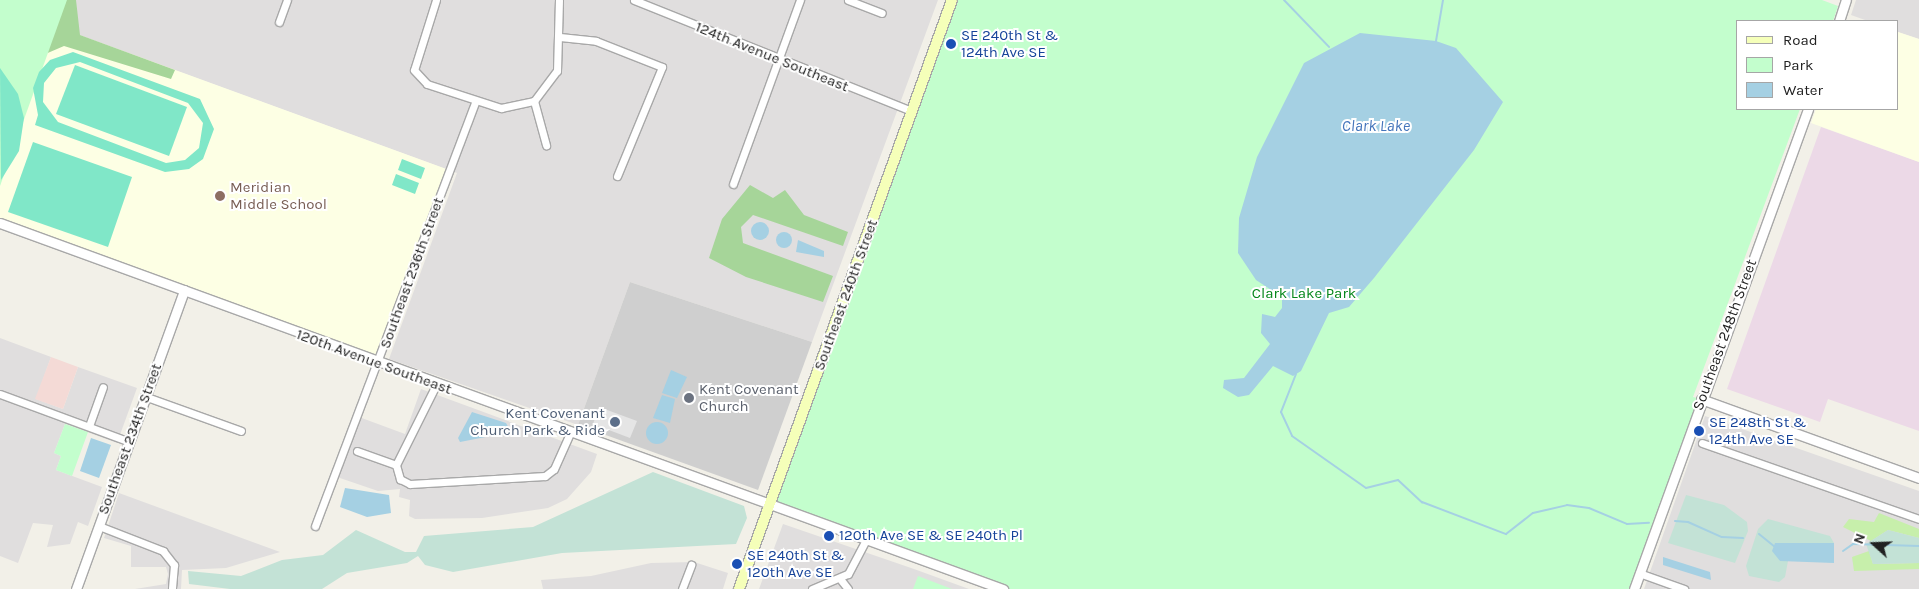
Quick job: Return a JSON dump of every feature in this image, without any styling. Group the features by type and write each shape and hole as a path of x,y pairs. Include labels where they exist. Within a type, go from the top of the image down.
{"main road":[{"name":"Southeast 240th Street","path":"739,589 952,0"}],"street":[{"path":"279,22 288,0"},
{"path":"436,0 414,70 427,84 475,102 509,108 534,101 557,71 560,37 558,0"},
{"name":"124th Avenue Southeast","path":"634,0 778,61 912,111"},
{"path":"733,184 800,0"},
{"path":"848,0 882,13"},
{"path":"1839,20 1846,0"},
{"path":"560,37 596,41 662,67 617,176"},
{"path":"534,101 546,145"},
{"name":"Southeast 236th Street","path":"315,526 378,364 475,102"},
{"name":"Southeast 248th Street","path":"1634,589 1808,110"},
{"name":"120th Avenue Southeast","path":"0,223 184,290 378,364 867,538 1003,589"},
{"name":"Southeast 234th Street","path":"76,589 144,396 184,290"},
{"path":"436,385 396,465 400,479 420,486 545,476 554,469 571,432"},
{"path":"89,426 103,387"},
{"path":"0,394 128,441"},
{"path":"144,396 241,432"},
{"path":"1701,400 1919,478"},
{"path":"1702,443 1919,519"},
{"path":"357,451 396,465"},
{"path":"99,526 163,551 174,565 172,589"},
{"path":"812,589 841,580 858,561 867,538"},
{"path":"682,589 691,565"},
{"path":"1639,573 1684,589"},
{"path":"841,580 848,589"}],"shaded area":[{"path":"67,0 938,0 812,342 630,282 578,425 389,359 457,173 57,27"},
{"path":"1856,0 1919,0 1919,39 1899,32 1899,20 1865,20 1851,15"},
{"name":"Meridian Middle School","path":"0,6 449,170 379,363 0,223"},
{"path":"1899,32 1919,39 1919,162 1811,123 1816,110 1899,110"},
{"path":"1821,127 1919,162 1919,431 1828,399 1820,422 1727,389"},
{"name":"Kent Covenant Church","path":"630,282 812,342 758,490 578,425"},
{"path":"0,338 51,357 36,399 63,409 78,367 137,388 117,443 65,424 54,453 61,456 56,470 102,487 88,526 78,522 70,544 47,547 53,525 33,523 18,563 0,556"},
{"path":"51,357 78,367 63,409 35,399"},
{"path":"421,389 597,454 591,472 567,499 548,508 482,518 415,519 409,516 410,500 399,497 400,489 378,491 337,477 359,417 405,434"},
{"name":"Kent Covenant Church Park & Ride","path":"599,407 637,421 630,438 593,424"},
{"path":"1705,416 1919,491 1919,589 1644,589"},
{"path":"653,472 744,506 747,518 736,544 562,553 453,572 425,565 418,556 407,563 347,573 322,589 230,589 189,584 188,571 241,576 282,560 323,555 356,530 405,552 416,552 424,536 533,527"},
{"path":"119,493 280,552 226,568 182,570 181,589 135,589 166,584 168,574 166,567 131,567 131,546 104,538"},
{"path":"1686,495 1724,505 1747,522 1748,531 1735,563 1668,543"},
{"path":"1768,519 1830,536 1834,543 1775,543 1780,561 1788,561 1785,577 1779,582 1749,576 1746,566 1758,529"},
{"path":"783,524 914,569 969,589 759,589"},
{"path":"1888,530 1919,538 1919,563 1873,564 1866,544"},
{"path":"694,562 728,573 723,589 543,589 541,580 591,576 651,563"}],"green space":[{"path":"0,0 76,0 80,35 175,70 171,79 64,46 43,55"},
{"path":"0,0 67,0 0,186"},
{"name":"Clark Lake Park","path":"952,0 1822,0 1838,6 1833,20 1736,20 1736,110 1800,110 1693,397 1701,399 1634,589 1003,589 770,504"},
{"path":"73,52 200,99 214,129 203,159 189,169 165,172 35,125 38,115 33,88 39,72 50,60","holes":["80,62 188,103 203,123 199,148 185,160 166,163 58,122 43,102 44,83 56,68"]},
{"path":"75,65 187,107 169,156 56,114"},
{"path":"0,68 18,94 24,118 19,151 1,180"},
{"path":"33,142 132,177 108,247 8,212"},
{"path":"402,159 425,168 421,179 398,170"},
{"path":"396,174 419,183 415,194 392,185"},
{"path":"750,185 773,198 785,190 804,215 848,232 843,246 753,215 741,227 743,243 833,276 823,302 746,277 709,258 722,219"},
{"path":"65,424 88,432 72,476 56,470 61,456 54,453"},
{"path":"1879,513 1919,529 1919,538 1888,530 1871,541 1843,527 1849,519 1874,522"},
{"path":"1869,551 1873,564 1919,563 1919,569 1854,571 1852,557"},
{"path":"918,576 952,589 913,589"}],"water":[{"name":"Clark Lake","path":"1360,33 1436,41 1456,48 1503,102 1474,150 1374,278 1349,307 1329,313 1301,371 1293,376 1273,366 1249,395 1238,397 1223,388 1224,380 1244,378 1270,344 1261,333 1262,314 1275,317 1282,308 1282,297 1256,280 1238,253 1239,218 1257,157 1304,63"},
{"path":"760,222 766,225 769,231 766,237 760,240 754,237 751,231 754,225"},
{"path":"784,232 790,234 792,240 790,246 784,248 778,246 776,240 778,234"},
{"path":"798,240 824,251 824,257 796,252"},
{"path":"671,370 687,377 677,398 662,393"},
{"path":"662,395 675,399 670,423 653,418"},
{"path":"472,412 506,423 511,432 460,442 458,438"},
{"path":"657,422 665,425 668,433 665,441 657,444 649,441 646,433 649,425"},
{"path":"91,438 111,445 99,478 80,471"},
{"path":"345,488 389,495 391,513 367,517 340,507"},
{"path":"1775,543 1834,543 1834,563 1780,561 1772,551"},
{"path":"1663,557 1710,572 1711,580 1663,565"}],"waterway":[{"path":"1284,0 1329,47"},
{"path":"1436,41 1443,0"},
{"path":"1296,374 1281,412 1292,436 1366,488 1398,480 1422,502 1506,534 1533,513 1567,505 1589,508 1627,524 1649,523"},
{"path":"1675,521 1688,522 1722,537 1743,538"},
{"path":"1759,534 1774,546"},
{"path":"1843,551 1853,544 1919,546"}],"place":[{"name":"SE 240th St & 124th Ave SE","path":"951,44"},
{"name":"Meridian Middle School","path":"220,196"},
{"name":"Kent Covenant Church","path":"689,398"},
{"name":"Kent Covenant Church Park & Ride","path":"615,422"},
{"name":"SE 248th St & 124th Ave SE","path":"1699,431"},
{"name":"120th Ave SE & SE 240th Pl","path":"829,536"},
{"name":"SE 240th St & 120th Ave SE","path":"737,564"}]}
